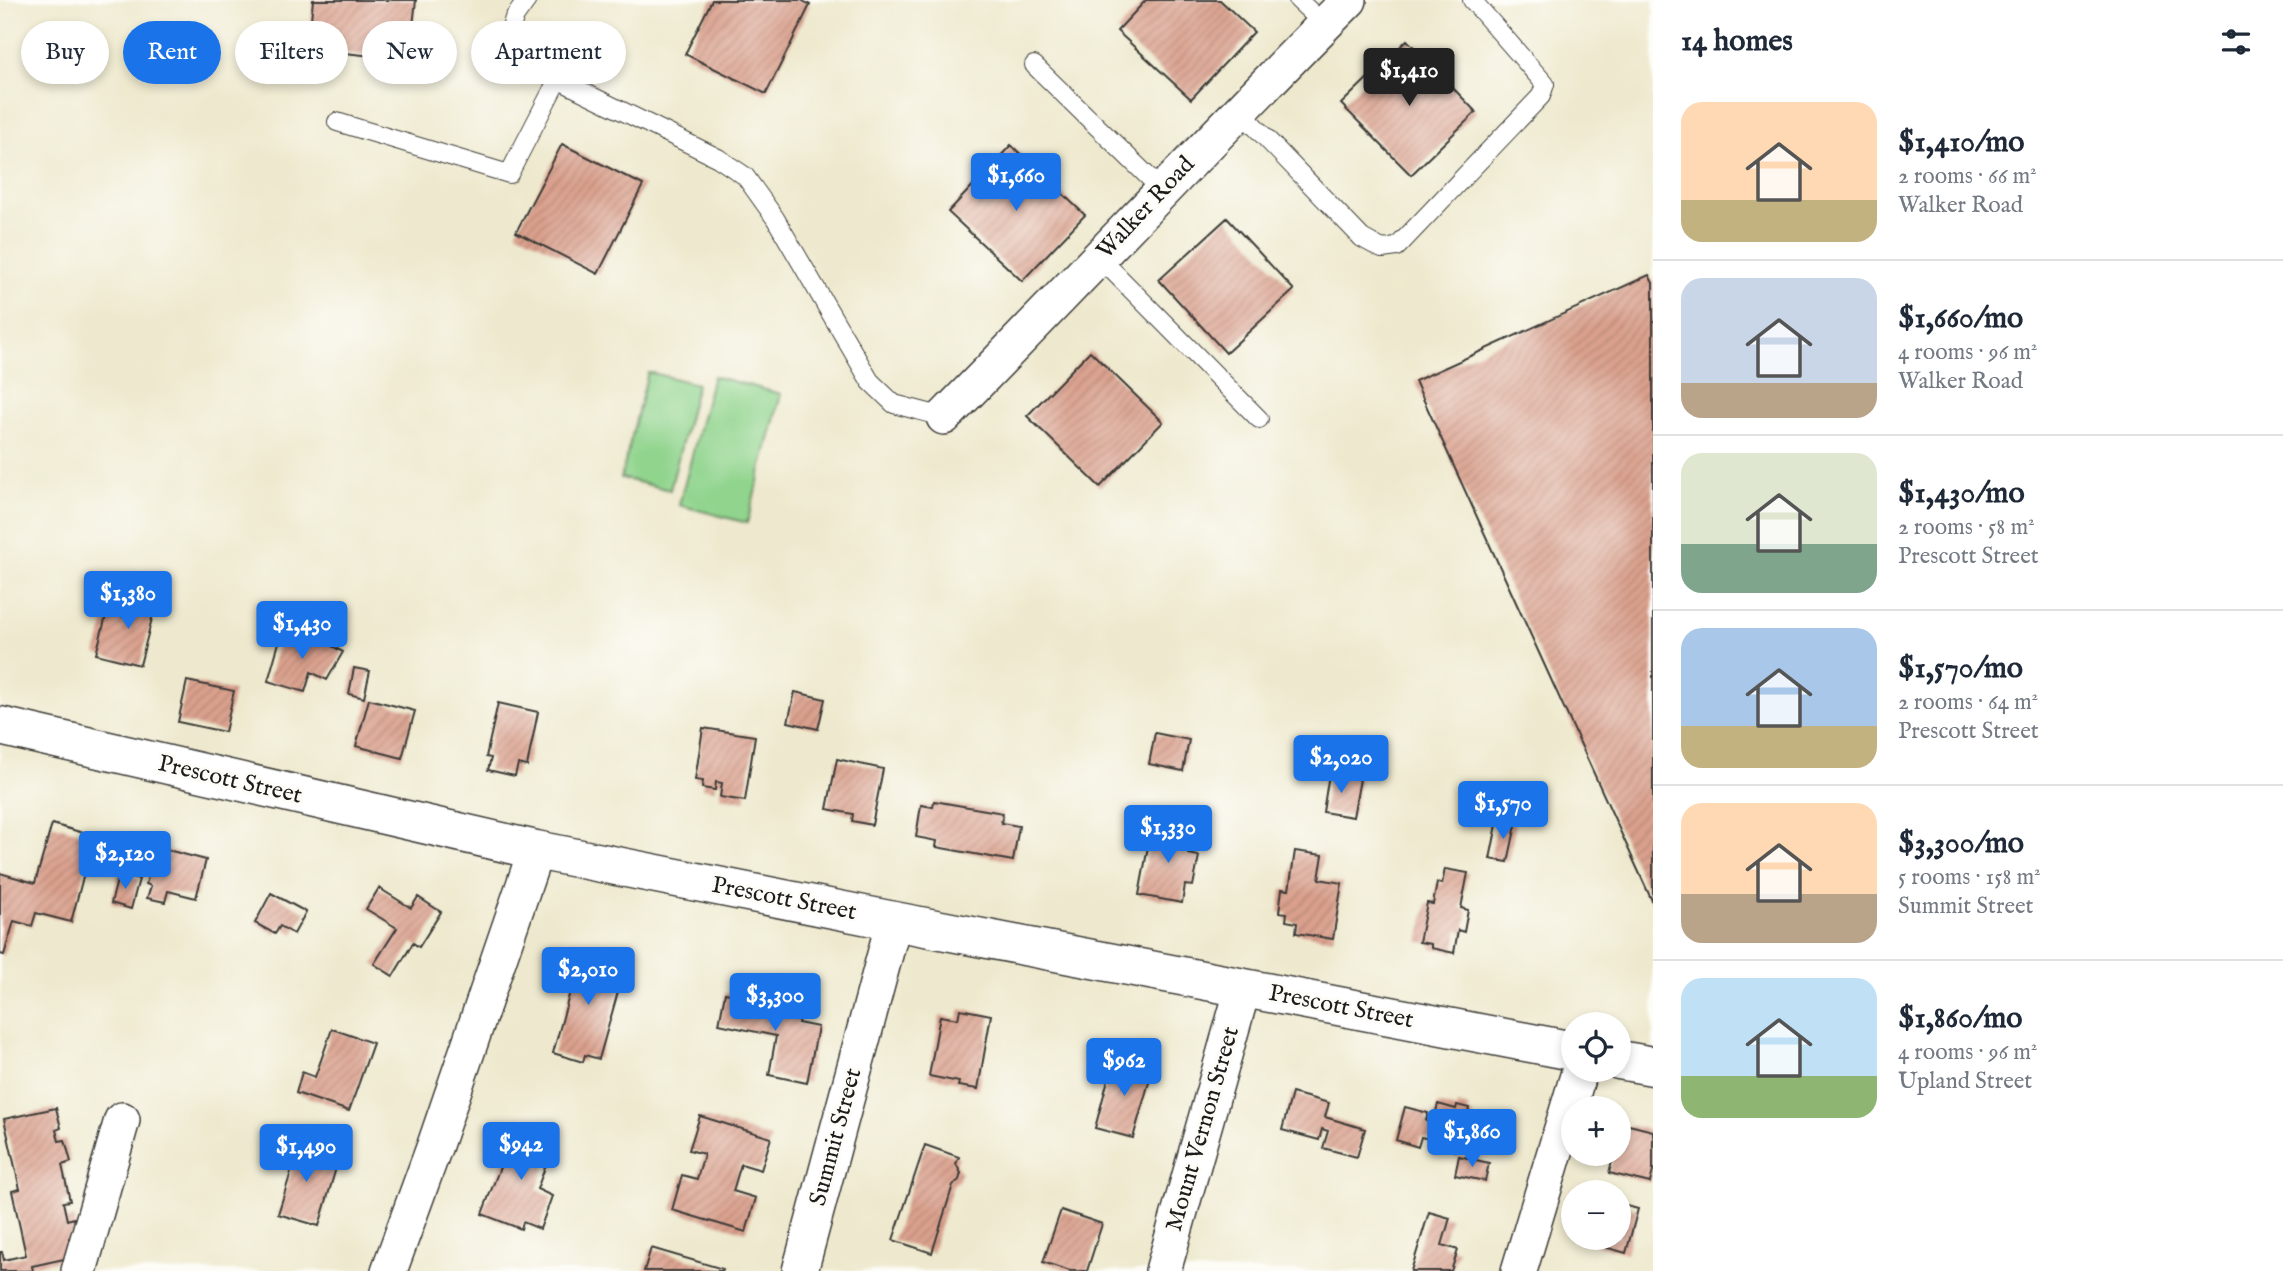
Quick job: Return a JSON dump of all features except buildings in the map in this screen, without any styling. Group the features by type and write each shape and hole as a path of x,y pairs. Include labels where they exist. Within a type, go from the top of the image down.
{"street":[{"name":"Walker Road","path":"944,417 1100,258 1238,110 1349,0"},
{"name":"Prescott Street","path":"0,726 536,850 1561,1049"},
{"path":"389,1271 536,850"},
{"name":"Summit Street","path":"800,1271 894,921"},
{"name":"Mount Vernon Street","path":"1163,1271 1243,988"},
{"path":"1631,1062 1653,1066"},
{"path":"1519,1271 1576,1082"},
{"path":"79,1271 121,1120"}],"lane":[{"path":"513,21 527,0"},
{"path":"1298,0 1325,25"},
{"path":"1238,110 1363,239 1382,248 1396,247 1541,96 1545,84 1472,0"},
{"path":"1034,65 1163,191"},
{"path":"337,122 509,174 555,84"},
{"path":"568,84 718,158 746,176 775,218 870,381 894,404 944,417"},
{"path":"1100,258 1259,419"}],"green space":[{"path":"648,372 697,384 670,490 621,478"},
{"path":"713,376 781,394 747,523 679,505"}]}
